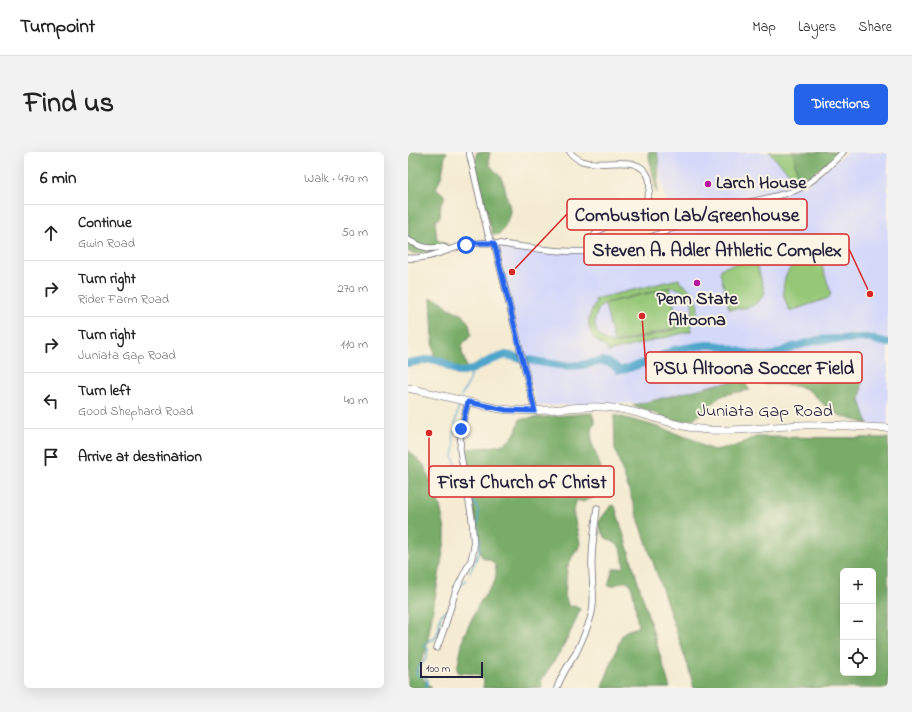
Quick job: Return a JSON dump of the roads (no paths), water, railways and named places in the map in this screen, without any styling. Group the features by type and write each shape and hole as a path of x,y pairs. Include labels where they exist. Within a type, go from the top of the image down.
{"main road":[{"name":"Juniata Gap Road","path":"408,388 506,410 535,411 609,407 635,412 698,429 717,430 808,425 888,428"}],"street":[{"path":"469,152 488,234 495,246 535,411"},
{"path":"570,152 578,159 587,162 626,160 636,161 644,167 650,182 649,193 645,202 597,232 592,239 591,251"},
{"path":"408,258 423,258 432,256 473,243 493,243 570,251 591,251 614,248 666,231 694,218 717,210 795,190 814,180 843,152"},
{"path":"408,240 425,248 442,247 448,250"},
{"path":"437,648 456,590 471,560 474,548 472,519 460,450 461,429 468,402"},
{"path":"557,688 561,676 576,653 588,626 592,612 594,595 592,548 597,508"}],"waterway":[{"path":"408,363 432,359 440,361 458,372 464,372 506,355 566,366 602,361 612,364 619,370 622,370 652,360 674,350 705,345 721,346 745,353 764,356 774,355 793,347 818,340 867,338 888,343"},
{"path":"461,396 469,382 471,370"},
{"path":"455,424 459,405"},
{"path":"454,431 453,437 455,445 453,457 457,467 460,488 463,493"},
{"path":"470,572 480,548 480,540 478,536 479,515 477,507 471,499"},
{"path":"463,584 466,580"},
{"path":"426,688 426,677 418,676 417,668 427,657 428,650 425,645 427,642 436,637 440,617 446,611"}],"place":[{"name":"Larch House","path":"708,184"},
{"name":"Combustion Lab/Greenhouse","path":"512,272"},
{"name":"Penn State Altoona","path":"697,283"},
{"name":"Steven A. Adler Athletic Complex","path":"870,294"},
{"name":"PSU Altoona Soccer Field","path":"642,316"},
{"name":"First Church of Christ","path":"429,433"}]}
